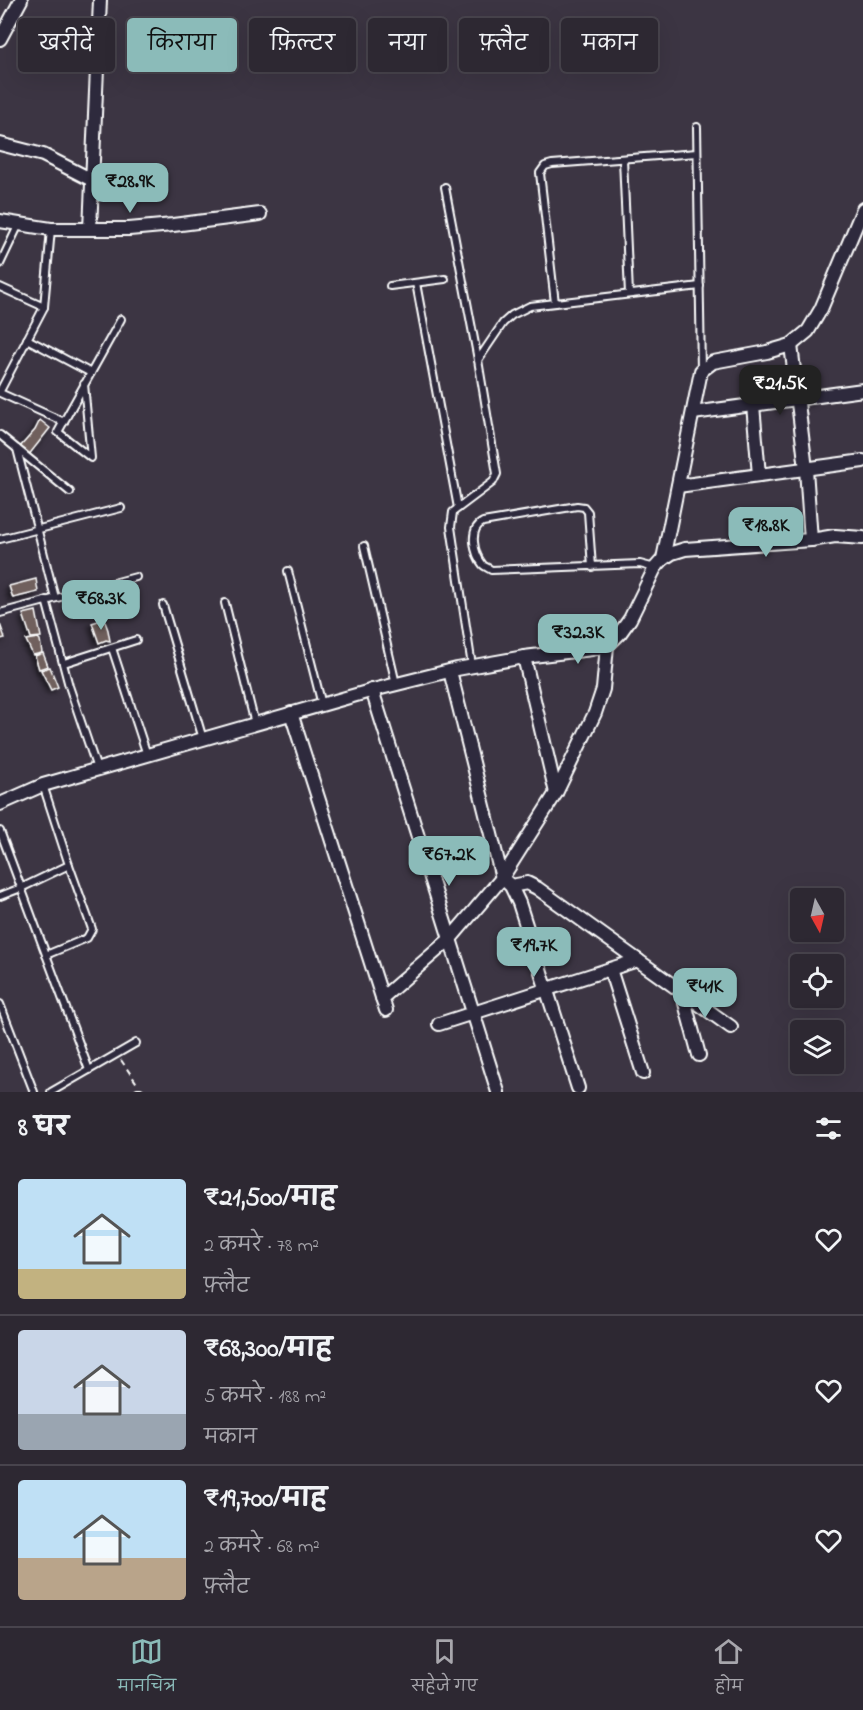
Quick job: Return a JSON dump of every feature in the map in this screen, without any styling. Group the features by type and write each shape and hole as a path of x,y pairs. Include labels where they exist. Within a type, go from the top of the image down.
{"street":[{"path":"0,39 21,0"},
{"path":"90,229 100,0"},
{"path":"0,144 43,155 92,180"},
{"path":"0,804 43,785 372,690 450,670 561,651 607,646 630,619 659,563 678,486 701,371 707,360 767,352 791,345 808,331 821,309 863,209"},
{"path":"0,221 51,229 129,229 260,214"},
{"path":"791,345 806,469 811,540"},
{"path":"693,413 863,390"},
{"path":"753,405 759,475"},
{"path":"678,486 863,461"},
{"path":"659,563 672,553 685,549 811,540 835,536 863,538"},
{"path":"291,713 384,1004 506,882 556,793 595,713 603,689 607,646"},
{"path":"524,657 556,793"},
{"path":"450,670 506,882 519,903 578,1088"},
{"path":"372,690 498,1092"},
{"path":"506,882 527,883 537,888 732,1027"},
{"path":"439,1024 638,960"},
{"path":"610,969 643,1073"},
{"path":"682,992 699,1055"}],"lane":[{"path":"697,127 700,286 707,360"},
{"path":"555,303 540,173 545,166 697,153"},
{"path":"622,159 629,294"},
{"path":"445,187 497,474 493,482 453,512 451,527 472,666"},
{"path":"0,264 19,224"},
{"path":"51,229 44,307 0,392 64,422"},
{"path":"390,286 445,279"},
{"path":"416,283 458,508"},
{"path":"478,360 503,323 512,315 530,306 700,286"},
{"path":"0,287 44,307"},
{"path":"84,384 91,458 58,432 84,384 121,319"},
{"path":"27,339 91,373"},
{"path":"0,435 70,492"},
{"path":"17,448 55,598"},
{"path":"592,567 588,512 584,507 576,506 483,522 474,530 477,551 484,566 491,570 592,567 659,563"},
{"path":"0,539 121,508"},
{"path":"364,546 396,684"},
{"path":"288,571 322,705"},
{"path":"0,613 136,577"},
{"path":"46,600 69,686 97,769"},
{"path":"225,603 255,724"},
{"path":"163,606 203,739"},
{"path":"64,663 136,640"},
{"path":"112,648 147,755"},
{"path":"43,785 92,929 87,938 46,955"},
{"path":"0,831 89,1070"},
{"path":"0,896 69,865"},
{"path":"0,1004 34,1092"},
{"path":"51,1092 136,1043"}],"path":[{"path":"117,1054 140,1092"}],"building":[{"path":"40,420 50,428 28,456 19,448 35,430"},
{"path":"36,579 38,592 13,598 9,586"},
{"path":"36,611 41,637 31,638 23,614"},
{"path":"104,619 110,641 99,643 92,623"},
{"path":"0,624 5,638 0,639"},
{"path":"38,638 42,653 33,655 26,640"},
{"path":"43,653 48,666 39,669 35,656"},
{"path":"50,667 58,687 51,690 41,670"}]}
